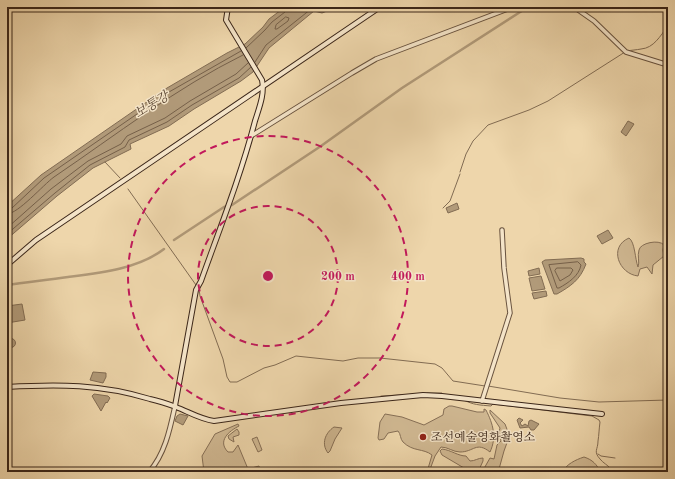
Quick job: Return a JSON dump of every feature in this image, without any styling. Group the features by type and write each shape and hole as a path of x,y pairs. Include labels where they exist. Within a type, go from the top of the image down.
{"main road":[{"path":"175,406 196,290 200,284 227,210 251,136 262,94 262,80 226,20 228,7"},
{"path":"7,265 36,240 380,7"},
{"path":"7,388 36,385 86,386 124,392 175,406 204,420 214,421 341,403 423,395 602,414"}],"street":[{"path":"251,136 376,59 513,7"},
{"path":"574,7 594,21 626,52 668,65"},
{"path":"482,401 510,313 504,268 502,230"},
{"path":"149,472 162,453 175,406"}],"shaded area":[{"path":"629,238 634,247 638,267 638,252 643,245 658,242 664,245 664,256 653,265 652,274 647,267 640,269 638,276 631,274 621,265 618,260 619,247"},
{"path":"449,406 477,412 484,412 484,409 486,410 491,420 494,436 490,452 481,447 460,452 441,447 435,456 429,472 427,472 432,455 407,445 402,441 398,431 388,433 384,439 379,440 378,438 380,422 385,414 402,417 424,425 443,415 444,409"},
{"path":"490,410 505,424 508,432 508,440 499,469 495,472 482,472 490,458 494,459 497,445 501,441 499,432 500,428 490,413"},
{"path":"238,424 239,426 228,434 224,440 225,448 228,452 233,452 238,445 248,469 259,466 261,472 258,470 252,472 204,472 202,456 215,434"},
{"path":"334,427 342,428 328,453 324,442 328,432"},
{"path":"237,429 239,435 233,437 234,442 229,439 228,436"},
{"path":"257,437 262,450 258,452 252,439"},
{"path":"442,449 466,456 470,461 483,458 478,472 466,472 464,468 442,455 440,451"},
{"path":"584,457 590,459 601,472 562,472 577,459"}],"water":[{"name":"보통강","path":"285,7 337,7 322,13 314,11 269,48 253,72 241,81 169,126 130,144 131,149 93,168 57,196 7,239 7,206 41,175 167,88 245,44 263,27 269,19"},
{"path":"628,121 634,124 626,136 621,132"},
{"path":"457,203 459,209 448,213 446,208"},
{"path":"608,230 613,238 602,244 597,236"},
{"path":"584,259 586,264 584,270 578,278 567,288 557,294 554,294 542,262 545,260"},
{"path":"539,268 540,274 529,276 528,271"},
{"path":"541,276 545,289 532,291 529,278"},
{"path":"546,291 547,296 534,299 532,293"},
{"path":"22,304 25,320 7,323 7,306"},
{"path":"11,338 16,343 11,348 6,343"},
{"path":"93,372 106,373 103,383 90,380"},
{"path":"94,394 108,396 110,398 101,411 92,396"},
{"path":"180,414 188,416 183,425 175,421 177,416"},
{"path":"519,418 523,420 520,423 522,426 525,424 528,426 529,421 531,420 539,424 534,430 531,430 529,427 520,428 517,420"}],"waterway":[{"path":"174,240 224,207 232,205 321,146 402,88 528,7"},
{"path":"627,51 650,46 668,26"},
{"path":"460,172 466,154 473,141 488,125 529,110 548,101 625,52"},
{"path":"105,162 120,178"},
{"path":"443,208 450,201 460,174"},
{"path":"128,189 196,285"},
{"path":"7,285 93,274 118,269 143,261 164,249"},
{"path":"199,289 200,296 230,382 237,382 264,368 296,356 343,361 358,358 380,358 435,364 442,368 453,381 485,386"},
{"path":"488,386 560,398 599,402 668,400"},
{"path":"427,393 442,394"},
{"path":"381,396 418,394"},
{"path":"464,400 480,405 491,406 493,404 592,416 600,422 596,450 597,454 612,470 668,467"},
{"path":"598,454 601,456 615,458"}],"place":[{"name":"조선예술영화촬영소","path":"423,437"}]}
